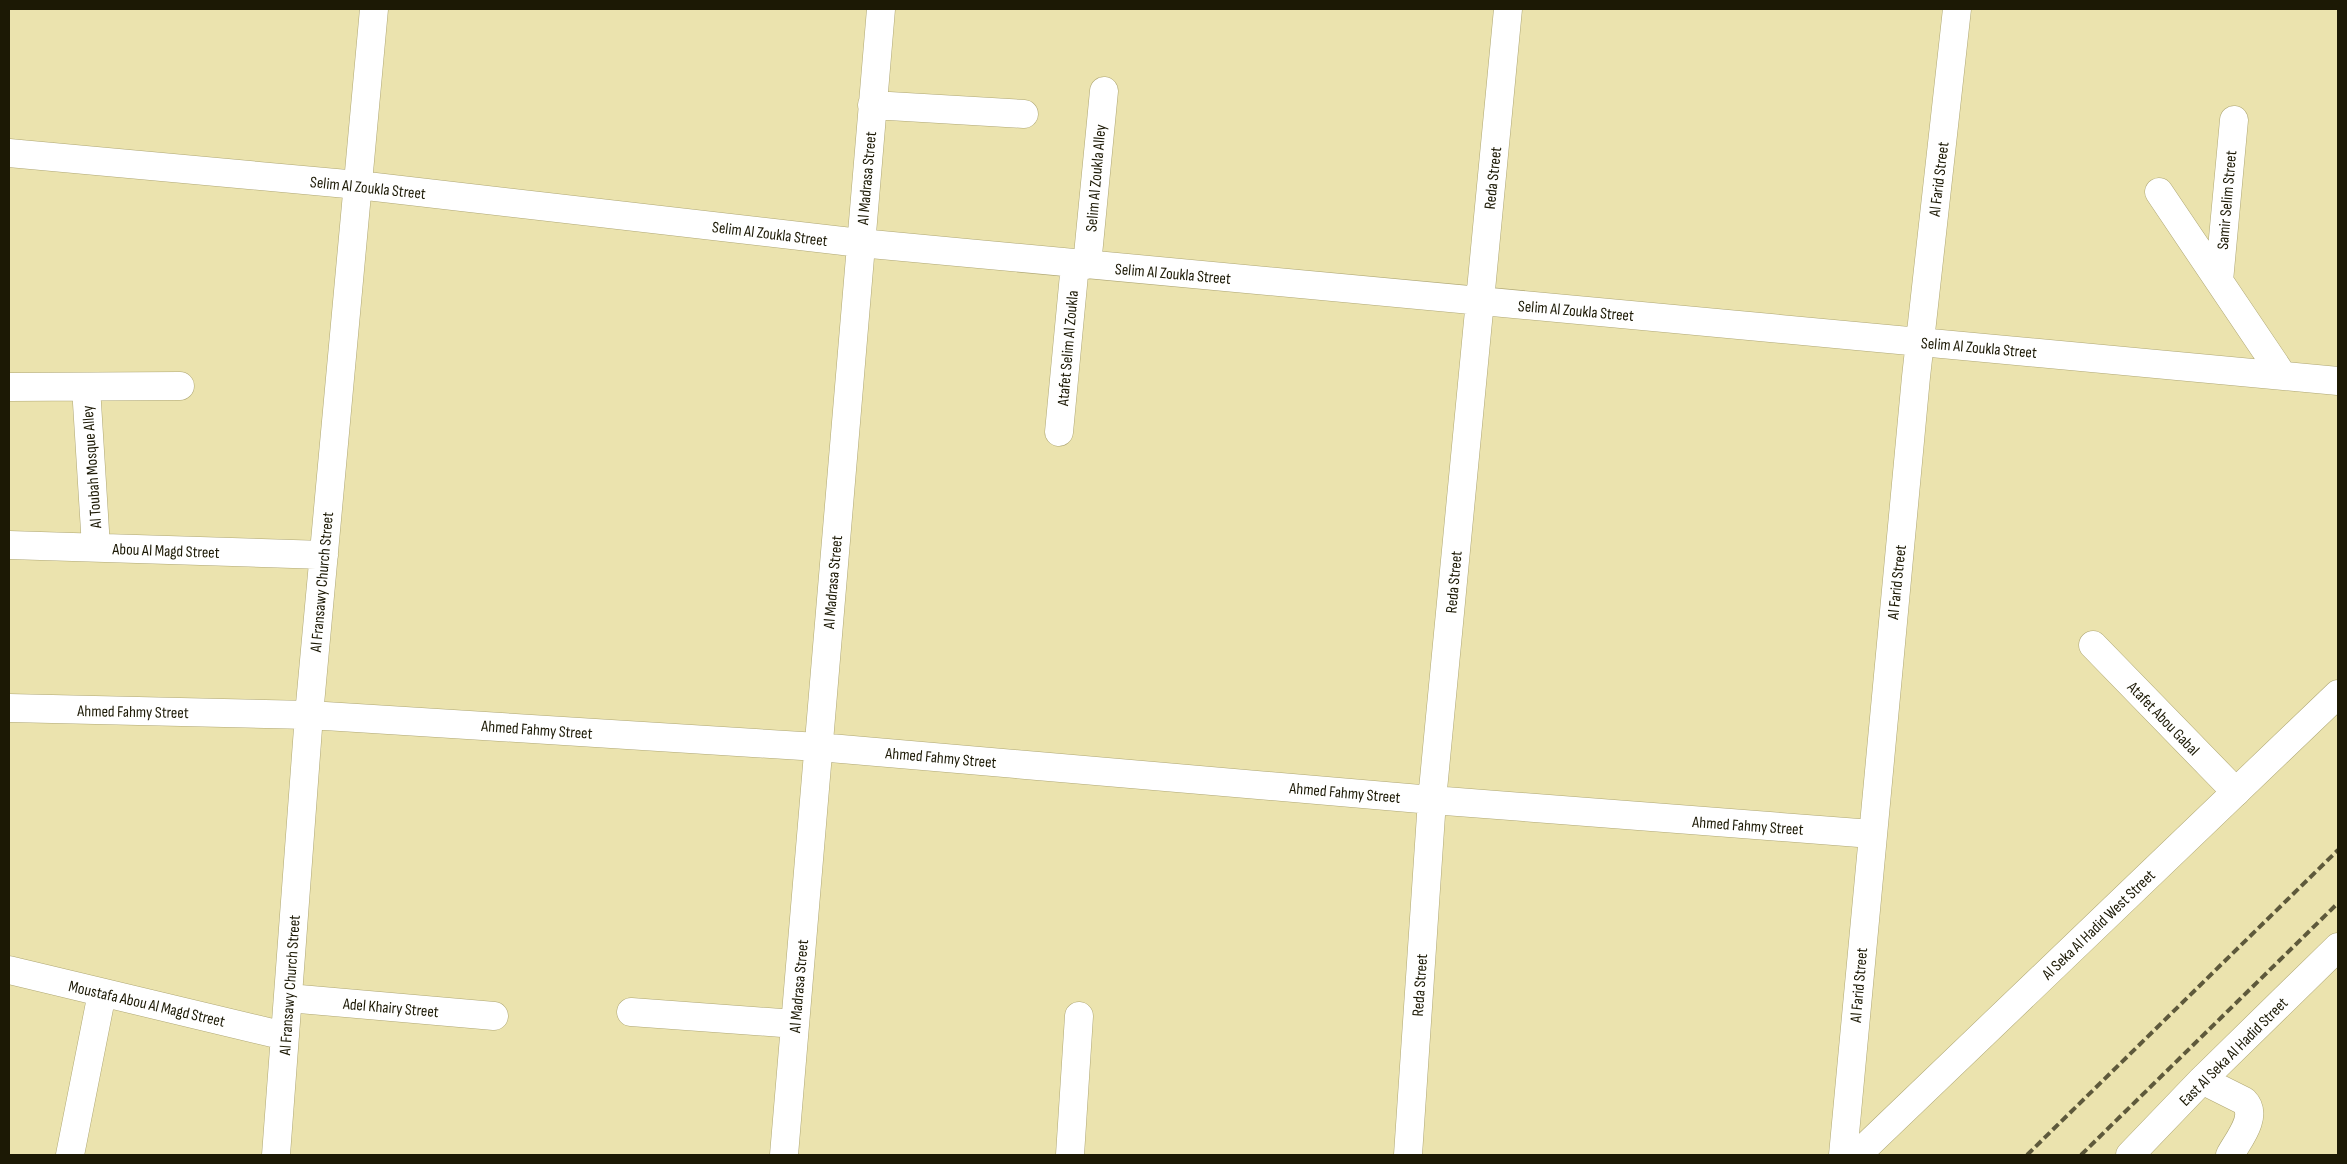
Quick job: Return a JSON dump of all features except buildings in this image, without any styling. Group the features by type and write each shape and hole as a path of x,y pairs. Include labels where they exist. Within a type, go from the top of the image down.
{"street":[{"name":"Al Fransawy Church Street","path":"276,1155 309,715 374,9"},
{"name":"Al Madrasa Street","path":"784,1155 880,9"},
{"name":"Reda Street","path":"1408,1155 1432,800 1508,9"},
{"name":"Al Farid Street","path":"1843,1155 1920,341 1958,9"},
{"name":"Selim Al Zoukla Alley","path":"1081,264 1104,91"},
{"path":"872,105 1024,114"},
{"name":"Samir Selim Street","path":"2219,281 2234,120"},
{"name":"Selim Al Zoukla Street","path":"9,153 358,185 860,243 2338,381"},
{"name":"Samir Selim Street","path":"2159,192 2283,376"},
{"name":"Atafet Selim Al Zoukla","path":"1059,432 1081,264"},
{"name":"Al Toubah Mosque Alley","path":"9,387 180,386"},
{"name":"Al Toubah Mosque Alley","path":"86,387 96,548"},
{"name":"Abou Al Magd Street","path":"9,544 324,555"},
{"name":"Atafet Abou Gabal","path":"2093,645 2236,792"},
{"name":"Al Seka Al Hadid West Street","path":"1857,1155 2338,694"},
{"name":"Ahmed Fahmy Street","path":"9,708 309,715 818,747 1432,800 1872,834"},
{"name":"East Al Seka Al Hadid Street","path":"2130,1155 2202,1080 2338,947"},
{"name":"Moustafa Abou Al Magd Street","path":"9,970 285,1036"},
{"path":"70,1155 102,992"},
{"name":"Adel Khairy Street","path":"288,998 494,1016"},
{"path":"631,1012 795,1024"},
{"path":"1070,1155 1079,1016"},
{"path":"2202,1080 2244,1101 2249,1106 2251,1116 2230,1155"}],"railway":[{"path":"2027,1155 2338,850"},
{"path":"2081,1155 2338,903"}]}
